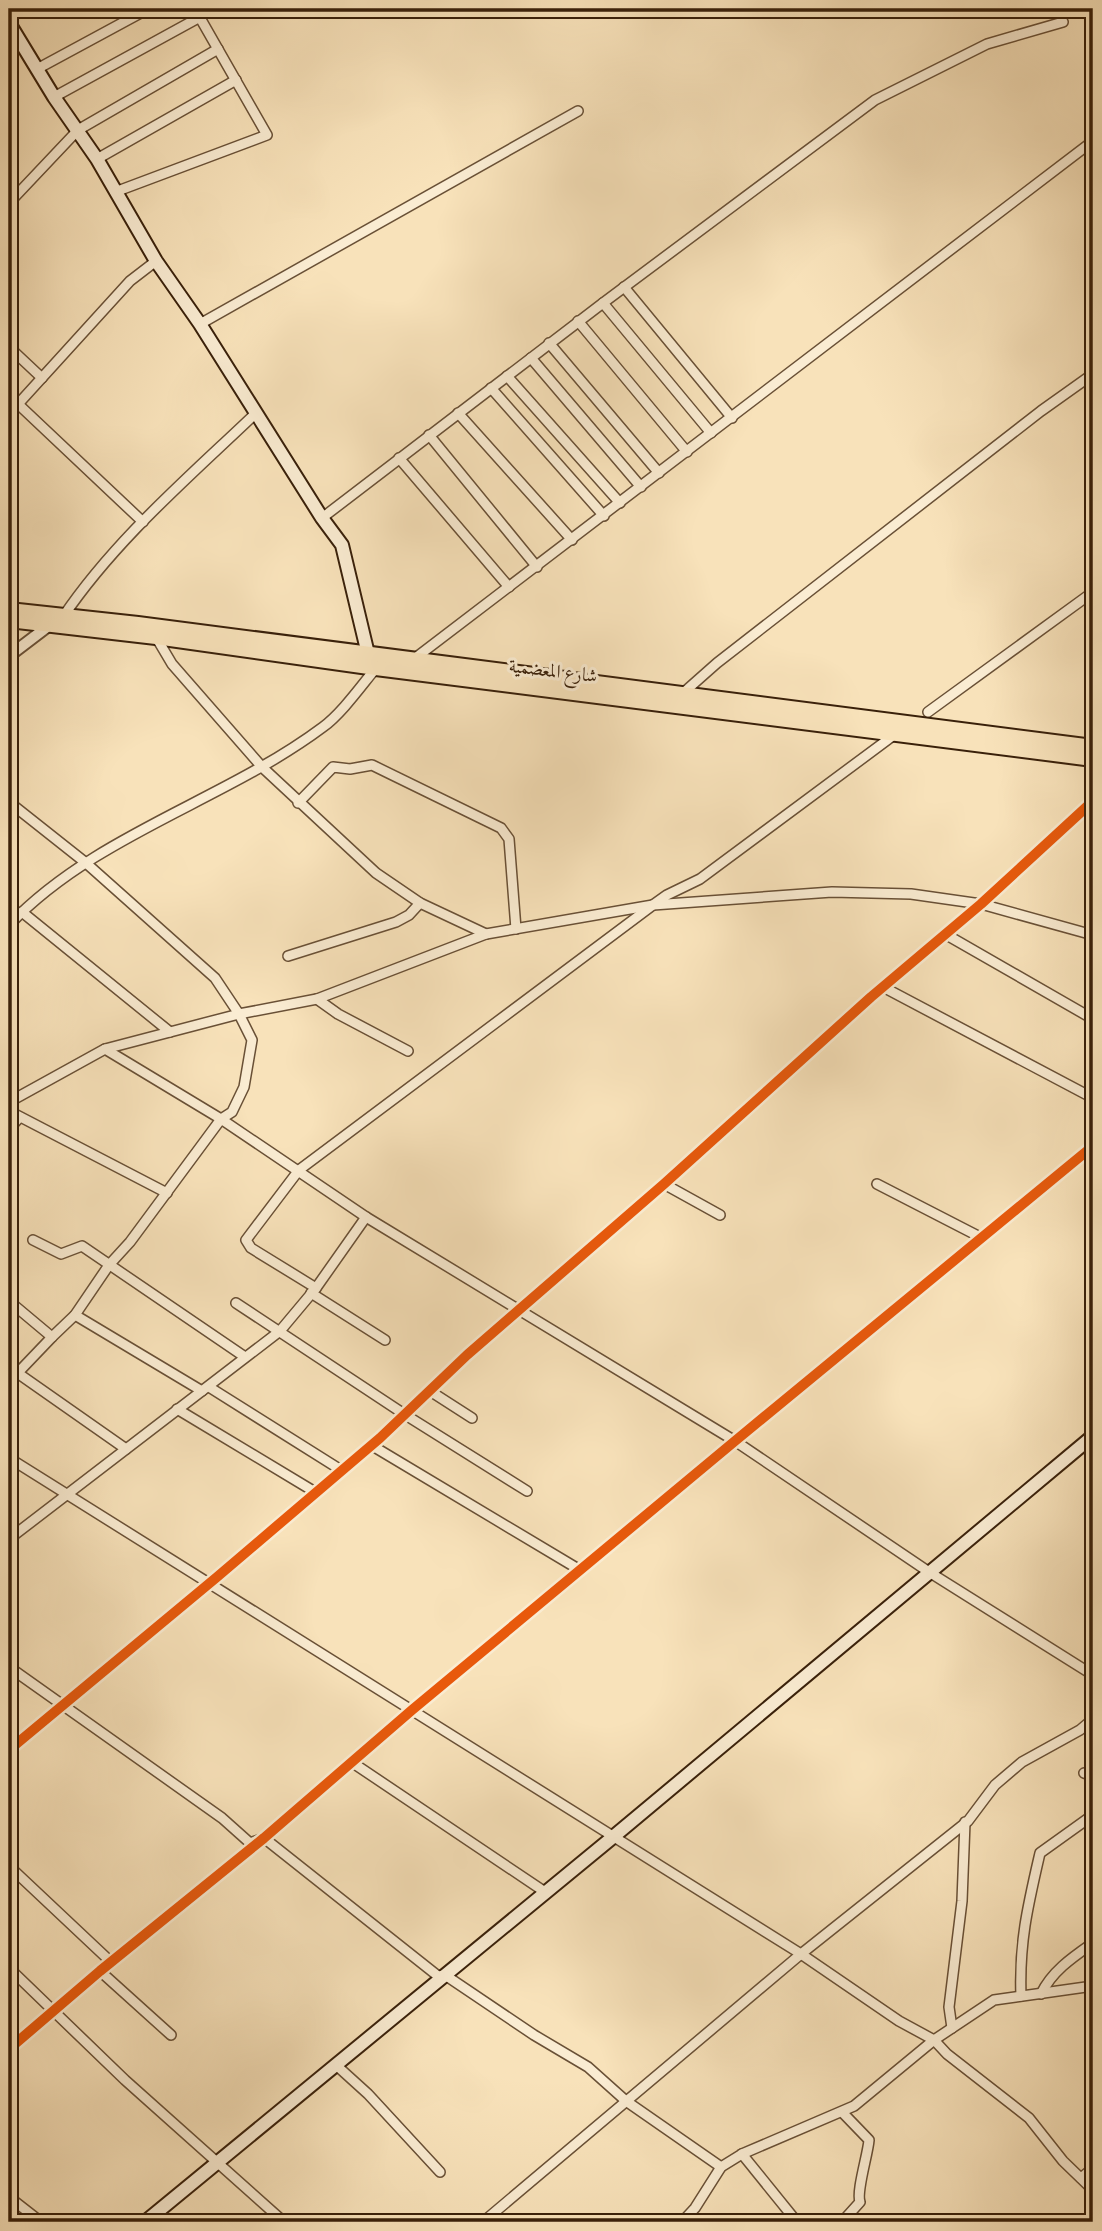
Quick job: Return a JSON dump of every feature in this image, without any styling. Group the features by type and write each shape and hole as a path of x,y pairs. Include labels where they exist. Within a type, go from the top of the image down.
{"main road":[{"path":"9,23 54,97 97,159 156,261 200,324 322,518 342,545 368,654"},
{"name":"شارع المعضمية","path":"9,610 137,629 368,654 1093,747"},
{"name":"شارع المعضمية","path":"9,620 49,625 137,629 156,637 376,668 1093,760"},
{"path":"145,2222 613,1837 1093,1436"}],"street":[{"path":"37,69 148,9"},
{"path":"54,97 198,13 267,135 115,192"},
{"path":"322,518 578,321 875,100 986,44 1063,22"},
{"path":"9,203 78,130 218,49"},
{"path":"97,159 236,80"},
{"path":"200,324 578,111"},
{"path":"413,660 1093,141"},
{"path":"9,414 130,281 156,261"},
{"path":"624,288 732,418"},
{"path":"603,303 711,433"},
{"path":"578,321 687,452"},
{"path":"549,343 659,473"},
{"path":"9,347 42,378"},
{"path":"531,358 641,487"},
{"path":"681,695 717,663 1093,374"},
{"path":"507,376 620,503"},
{"path":"491,388 604,516"},
{"path":"18,404 143,522"},
{"path":"9,656 63,617 78,594 143,522 256,413"},
{"path":"458,413 572,540"},
{"path":"429,435 537,567"},
{"path":"399,458 509,587"},
{"path":"928,712 1093,592"},
{"path":"156,637 172,664 262,767 298,803 376,873 421,903 486,934"},
{"path":"9,925 54,883 262,767 326,726 376,668"},
{"path":"385,1340 251,1248 246,1240 299,1170 653,905 700,879 894,734"},
{"path":"298,803 333,767 350,769 372,765 501,828 509,839 516,929"},
{"path":"9,1750 371,1445 883,987 981,904 1093,801"},
{"path":"9,802 86,863 215,978 239,1014 252,1040 244,1087 232,1112 221,1119 167,1193 109,1265 75,1315 9,1382"},
{"path":"9,1102 105,1049 239,1014 317,999 486,934 653,905 832,892 911,894 981,904 1093,935"},
{"path":"288,956 396,922 409,915 421,903"},
{"path":"22,912 170,1032"},
{"path":"945,934 1093,1019"},
{"path":"883,987 1093,1098"},
{"path":"317,999 338,1014 408,1051"},
{"path":"105,1049 221,1119 366,1217 735,1441 929,1572 1093,1675"},
{"path":"9,1111 167,1193"},
{"path":"9,1129 19,1118"},
{"path":"9,2049 100,1970 353,1763 411,1710 1093,1146"},
{"path":"664,1184 720,1215"},
{"path":"877,1184 982,1238"},
{"path":"9,1539 280,1331 314,1291 366,1217"},
{"path":"33,1240 61,1254 82,1246 245,1357"},
{"path":"9,1301 52,1337"},
{"path":"236,1303 527,1491"},
{"path":"75,1315 341,1471"},
{"path":"9,1367 126,1448"},
{"path":"430,1391 472,1418"},
{"path":"177,1409 315,1492"},
{"path":"371,1445 580,1570"},
{"path":"9,1458 801,1954 899,2021 934,2040 947,2054 1029,2118 1063,2161 1093,2190"},
{"path":"9,1667 222,1818 250,1843 264,1838"},
{"path":"483,2222 801,1954 965,1822 995,1785 1022,1762 1080,1730 1093,1719"},
{"path":"353,1763 545,1892"},
{"path":"1021,1996 1023,1925 1040,1853 1093,1815"},
{"path":"951,2028 949,2007 962,1901 965,1822"},
{"path":"264,1838 438,1976 445,1975 587,2067 626,2101 721,2168"},
{"path":"9,1866 111,1962"},
{"path":"1041,1994 1047,1982 1071,1958 1093,1943"},
{"path":"9,1968 125,2080 284,2222"},
{"path":"100,1970 171,2035"},
{"path":"682,2222 695,2208 721,2168 742,2154 854,2106 934,2040 994,2000 1093,1986"},
{"path":"336,2065 368,2094 440,2172"},
{"path":"842,2112 869,2140 857,2195 860,2202 842,2222"},
{"path":"742,2154 797,2222"},
{"path":"1081,2178 1093,2168"},
{"path":"9,2197 41,2222"}],"cycle path":[{"path":"9,1750 380,1438 467,1355 664,1184 871,997 981,904 1093,801"},
{"path":"9,2049 264,1838 412,1710 1093,1146"}]}
